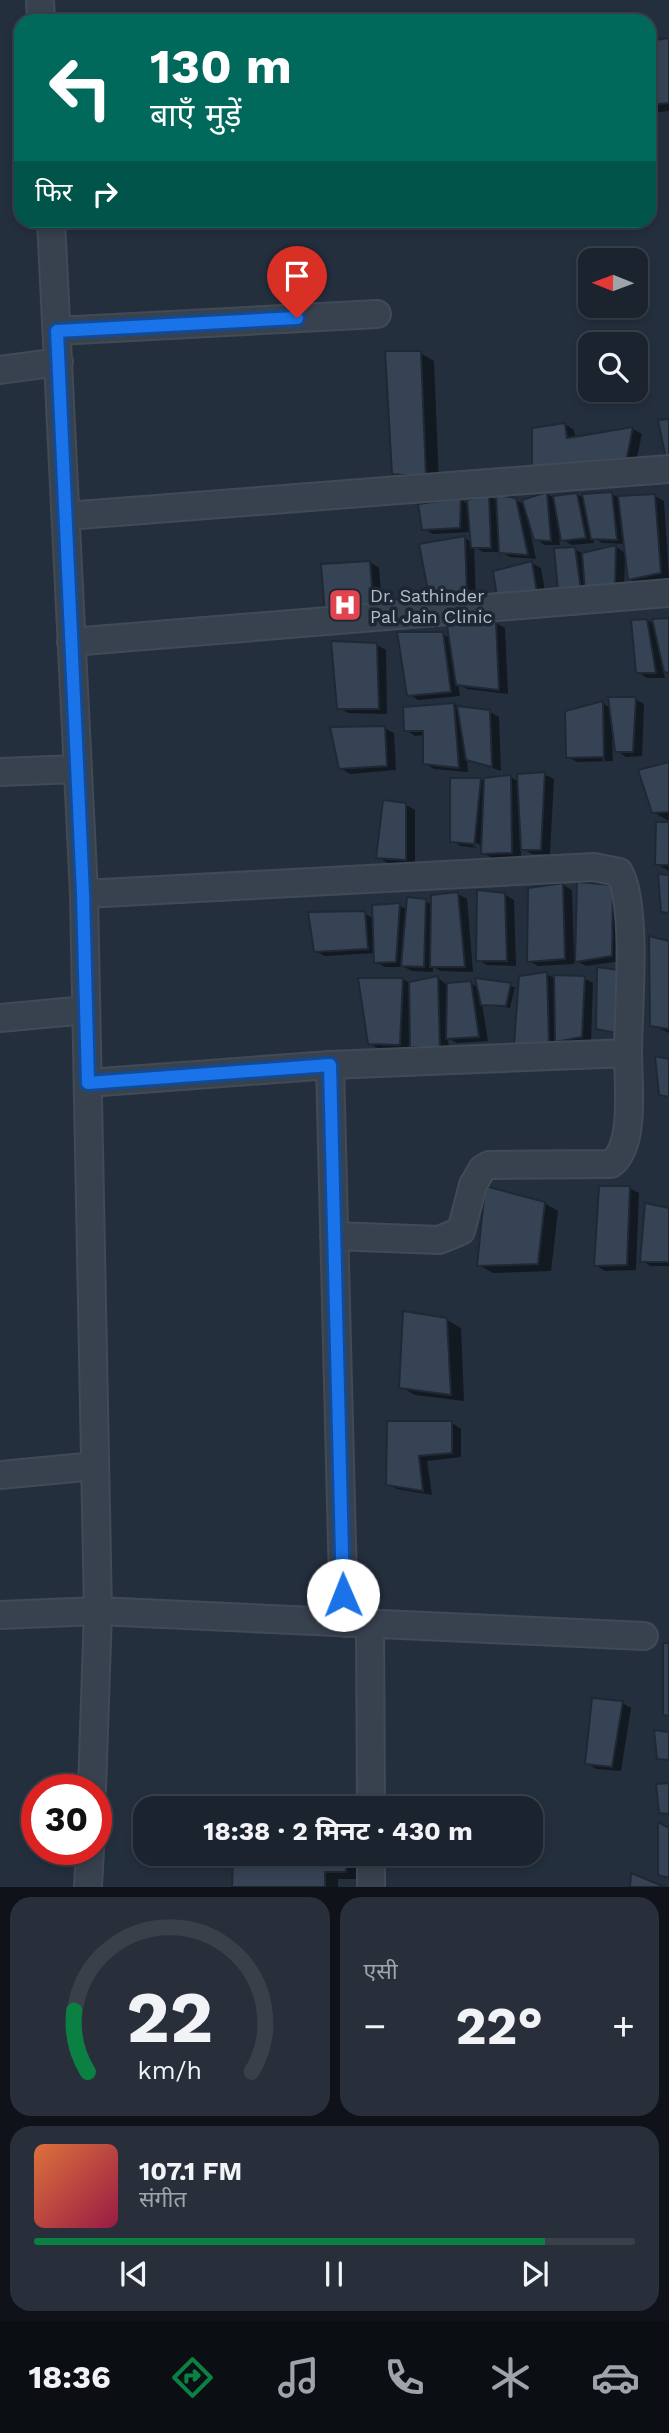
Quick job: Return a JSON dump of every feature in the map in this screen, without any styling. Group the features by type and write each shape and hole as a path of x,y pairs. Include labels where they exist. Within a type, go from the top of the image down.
{"street":[{"path":"51,228 83,894 98,1611 93,1774"},
{"path":"57,331 377,314"},
{"path":"0,370 59,362"},
{"path":"66,516 669,470"},
{"path":"71,642 669,593"},
{"path":"0,772 78,769"},
{"path":"83,894 610,869 619,872 625,883 628,925 627,1133 620,1158 611,1164 489,1165 477,1176 461,1231 452,1237 439,1240 334,1236"},
{"path":"0,1018 86,1010"},
{"path":"88,1083 330,1065 628,1053"},
{"path":"330,1065 334,1236 369,1796"},
{"path":"0,1475 95,1466"},
{"path":"0,1615 98,1611 644,1636"},
{"path":"88,1887 89,1865"},
{"path":"371,1866 371,1887"}],"building":[{"path":"669,38 669,103 656,104 656,40"},
{"path":"385,351 421,351 426,477 392,474"},
{"path":"669,419 669,459 666,459 658,420"},
{"path":"565,423 567,438 633,427 626,462 532,466 532,428"},
{"path":"547,492 551,541 534,540 522,500"},
{"path":"612,492 617,540 591,539 582,494"},
{"path":"577,493 586,538 561,541 553,496"},
{"path":"489,494 491,548 471,548 467,500"},
{"path":"655,494 661,573 628,580 618,496"},
{"path":"496,495 516,498 528,555 499,553"},
{"path":"461,498 460,528 422,530 418,504"},
{"path":"465,536 467,597 428,591 419,544"},
{"path":"616,545 615,590 585,591 582,553"},
{"path":"575,547 581,590 558,591 554,548"},
{"path":"370,561 374,612 325,616 321,564"},
{"path":"532,561 537,593 497,597 493,571"},
{"path":"669,618 669,673 664,672 652,619"},
{"path":"647,619 656,673 636,673 631,620"},
{"path":"496,621 499,690 456,685 447,626"},
{"path":"397,632 443,632 451,692 407,696"},
{"path":"331,641 377,643 379,709 337,709"},
{"path":"608,697 636,697 633,752 615,752"},
{"path":"603,701 604,762 603,757 566,758 565,711"},
{"path":"454,703 459,768 423,764 423,731 404,731 403,707"},
{"path":"457,706 490,710 492,767 466,760"},
{"path":"385,726 387,766 339,769 330,727"},
{"path":"669,762 669,812 652,813 638,770"},
{"path":"545,772 541,850 521,850 517,774"},
{"path":"511,775 512,853 481,854 484,778"},
{"path":"450,778 481,778 474,848 474,844 450,842"},
{"path":"383,800 406,803 406,860 376,858"},
{"path":"656,822 669,822 669,865 655,865"},
{"path":"658,874 669,875 669,913 661,912"},
{"path":"577,882 613,885 612,956 575,962"},
{"path":"563,883 565,959 527,962 528,888"},
{"path":"477,890 505,893 507,961 476,961"},
{"path":"458,892 465,967 430,967 431,895"},
{"path":"407,897 426,899 424,967 401,966"},
{"path":"400,903 396,962 374,963 372,905"},
{"path":"365,911 368,949 314,952 308,912"},
{"path":"649,936 669,941 669,1029 650,1026"},
{"path":"597,967 620,970 616,1033 596,1029"},
{"path":"547,972 549,1043 514,1045 519,976"},
{"path":"554,975 585,976 582,1037 555,1042"},
{"path":"438,976 440,1049 410,1047 409,982"},
{"path":"358,978 403,978 400,1045 368,1044"},
{"path":"475,978 511,983 506,1006 481,1005"},
{"path":"471,981 479,1037 446,1039 447,983"},
{"path":"655,1056 669,1059 669,1097 659,1095"},
{"path":"485,1186 545,1202 538,1264 477,1266"},
{"path":"599,1186 630,1186 627,1265 594,1266"},
{"path":"645,1203 669,1208 669,1262 640,1262"},
{"path":"403,1311 447,1318 451,1395 399,1388"},
{"path":"387,1421 452,1421 452,1453 419,1456 423,1491 386,1485"},
{"path":"663,1643 669,1643 669,1716 663,1715"},
{"path":"592,1698 623,1701 612,1767 585,1764"},
{"path":"654,1730 669,1732 669,1760 657,1759"},
{"path":"669,1783 669,1814 659,1813 656,1784"},
{"path":"658,1822 669,1828 669,1878 658,1875"},
{"path":"233,1866 346,1866 346,1872 325,1872 325,1887 232,1887"},
{"path":"631,1873 665,1887 630,1887"}],"place":[{"name":"Dr. Sathinder Pal Jain Clinic","path":"345,605"}],"route":[{"path":"297,318 57,331 83,894 88,1083 330,1065 343,1595"}]}
